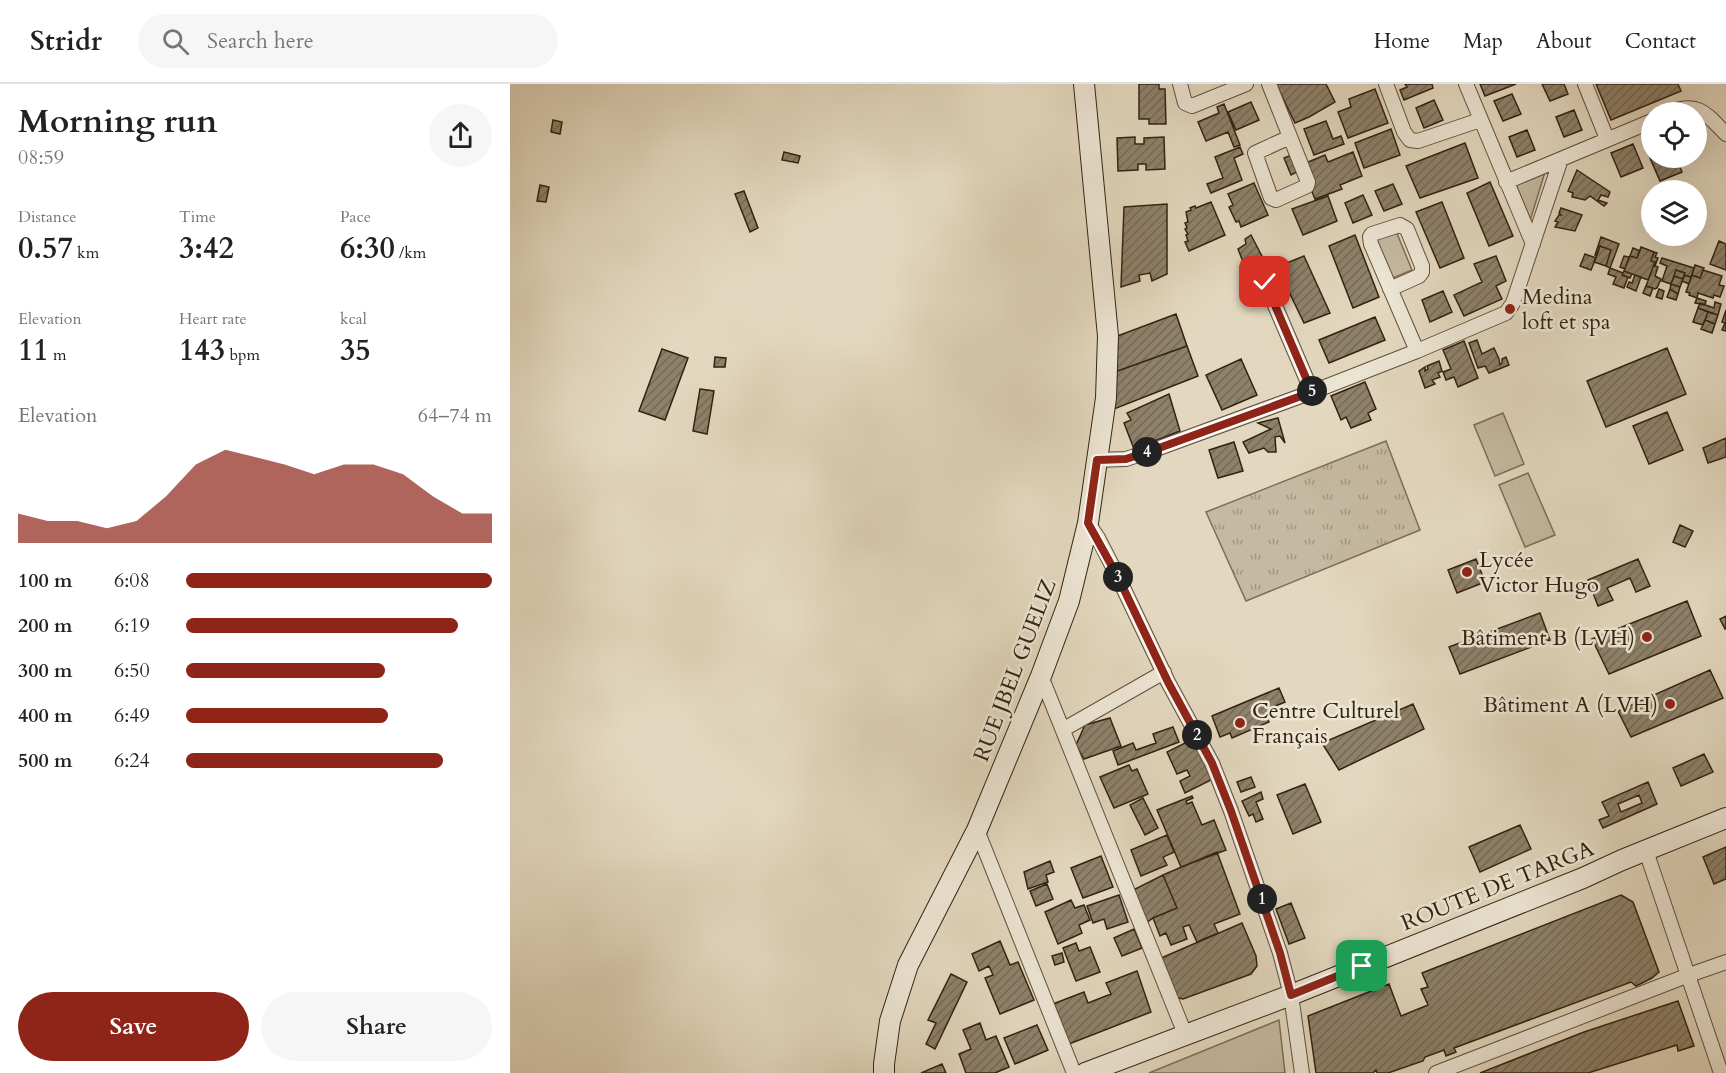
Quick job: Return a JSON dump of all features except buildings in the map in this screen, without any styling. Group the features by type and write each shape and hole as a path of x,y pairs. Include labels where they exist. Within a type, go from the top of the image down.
{"street":[{"name":"RUE JBEL GUELIZ","path":"884,1073 890,1021 908,965 977,830 1041,676 1070,601 1088,523 1106,398 1108,336 1084,84"},
{"path":"1180,84 1185,103 1192,106 1246,84"},
{"path":"1269,84 1308,182 1307,186 1274,200 1271,198 1255,153 1290,137"},
{"path":"1386,84 1404,132 1410,140 1418,141 1480,120"},
{"path":"1466,84 1533,244"},
{"path":"1585,84 1607,139"},
{"path":"1707,115 1726,134"},
{"path":"1506,182 1641,125"},
{"path":"1097,460 1126,459 1148,452 1312,392 1499,316 1510,308 1561,159"},
{"path":"1390,289 1419,276 1422,272 1422,266 1407,229 1400,225 1372,234 1370,237 1371,244 1416,351"},
{"path":"1265,282 1312,392"},
{"path":"1088,523 1118,577 1216,772 1280,953 1291,995 1302,1073"},
{"path":"1064,729 1164,672"},
{"path":"1041,676 1185,1034"},
{"name":"ROUTE DE TARGA","path":"1085,1073 1291,995 1584,878 1726,818"},
{"path":"977,830 1074,1073"},
{"path":"1646,851 1721,1073"},
{"path":"1436,1073 1726,962"}],"green space":[{"path":"1545,172 1529,224 1511,187"},
{"path":"1396,231 1412,270 1388,280 1372,241"},
{"path":"1503,413 1524,464 1495,476 1474,425"},
{"path":"1386,441 1420,530 1246,601 1206,512"},
{"path":"1528,473 1555,535 1525,547 1499,485"},
{"path":"1279,1020 1285,1073 1149,1073"}],"place":[{"name":"Medina loft et spa","path":"1510,309"},
{"name":"Lycée Victor Hugo","path":"1467,572"},
{"name":"Bâtiment B (LVH)","path":"1647,637"},
{"name":"Bâtiment A (LVH)","path":"1670,704"},
{"name":"Centre Culturel Français","path":"1240,723"}],"route":[{"path":"1265,282 1312,392 1126,459 1097,460 1088,523 1098,538 1168,682 1212,763 1280,953 1291,995 1362,966"}]}
